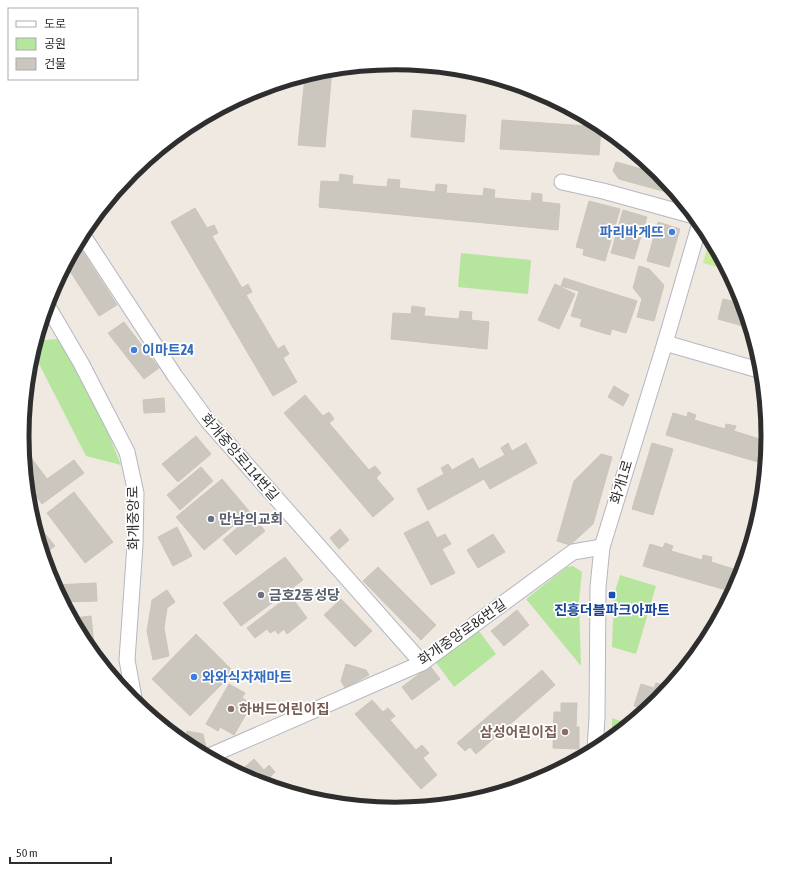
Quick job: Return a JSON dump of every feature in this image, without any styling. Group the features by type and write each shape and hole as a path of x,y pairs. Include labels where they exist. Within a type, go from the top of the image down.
{"street":[{"path":"562,182 603,191 685,213"},
{"name":"화개1로","path":"595,743 598,587 602,547 698,231"},
{"name":"화개중앙로114번길","path":"86,240 175,376 207,420 422,663"},
{"name":"화개중앙로","path":"51,312 127,452 136,493 135,545 127,660 133,692"},
{"path":"665,343 755,369"},
{"name":"화개중앙로86번길","path":"214,754 422,663 573,552 602,547"}],"green space":[{"path":"708,247 719,268 703,263"},
{"path":"461,253 531,260 528,294 458,287"},
{"path":"58,339 96,403 121,465 86,456 37,360 41,341"},
{"path":"573,566 582,572 579,601 581,666 526,599 567,567"},
{"path":"620,575 656,586 636,654 612,647 614,595"},
{"path":"479,631 496,654 454,687 435,661"},
{"path":"612,718 624,722 618,727 612,731"}],"building":[{"path":"331,77 325,147 298,145 304,82"},
{"path":"413,110 466,115 464,142 411,137"},
{"path":"502,120 588,126 601,134 599,155 500,149"},
{"path":"616,162 646,170 668,192 619,179 613,171"},
{"path":"340,174 353,176 352,184 387,187 388,179 400,180 399,188 435,192 436,184 447,185 446,193 483,196 484,188 495,190 494,198 531,201 532,193 542,194 542,202 560,204 558,230 319,207 321,181 339,182"},
{"path":"589,201 620,209 605,261 583,255 584,249 576,247"},
{"path":"195,208 207,228 214,225 218,233 212,236 242,288 248,284 252,292 246,295 278,349 284,345 289,354 283,358 297,382 273,396 171,222"},
{"path":"623,210 647,217 634,259 611,253"},
{"path":"658,222 680,229 669,267 647,261"},
{"path":"81,249 117,305 99,316 69,270"},
{"path":"639,266 649,269 664,285 654,321 637,317 642,299 633,288"},
{"path":"564,278 637,301 626,333 612,329 610,335 580,326 582,319 571,316 579,291 561,286"},
{"path":"555,284 575,294 559,329 538,320"},
{"path":"723,299 735,302 744,326 718,319"},
{"path":"412,306 425,308 424,316 459,319 460,311 472,312 471,320 489,322 487,349 391,339 393,313 411,314"},
{"path":"124,322 159,368 144,379 108,333"},
{"path":"614,386 629,395 623,406 608,397"},
{"path":"305,395 323,416 329,412 334,419 329,423 369,470 375,466 381,473 376,478 394,499 373,517 284,413"},
{"path":"164,398 165,412 144,413 143,400"},
{"path":"688,412 696,415 694,420 725,429 726,424 736,426 734,431 761,439 760,462 666,435 673,413 687,417"},
{"path":"196,436 211,454 178,482 162,464"},
{"path":"508,443 512,451 526,443 537,463 490,489 484,479 428,510 417,489 444,474 441,468 448,464 452,470 473,458 479,469 505,455 501,448"},
{"path":"652,443 673,449 653,515 632,509"},
{"path":"601,454 612,457 593,524 570,545 557,541 574,481"},
{"path":"30,456 47,479 74,460 84,473 42,504 33,492"},
{"path":"201,467 213,481 180,510 167,495"},
{"path":"222,479 250,512 204,550 176,517"},
{"path":"74,492 113,542 85,563 47,513"},
{"path":"252,515 265,531 236,555 223,540"},
{"path":"428,521 437,538 445,534 451,544 442,549 455,573 431,585 404,533"},
{"path":"177,527 192,556 173,566 158,537"},
{"path":"40,528 55,546 47,552"},
{"path":"340,529 349,540 339,549 330,538"},
{"path":"493,534 505,552 478,568 467,550"},
{"path":"665,543 673,546 671,551 702,560 703,555 712,557 711,562 736,570 727,590 643,566 650,544 663,548"},
{"path":"285,557 303,580 241,626 223,603"},
{"path":"378,567 436,625 421,640 363,581"},
{"path":"96,583 97,601 69,602 61,585"},
{"path":"167,590 175,602 167,608 164,628 169,656 153,660 147,631 152,600"},
{"path":"290,595 307,618 287,634 284,629 278,634 275,630 270,633 267,629 255,638 247,628"},
{"path":"341,599 372,631 355,647 324,615"},
{"path":"517,610 529,625 504,646 491,631"},
{"path":"91,616 94,644 91,640 77,618"},
{"path":"196,634 234,672 190,716 152,679"},
{"path":"346,664 366,670 369,675 345,688 341,681"},
{"path":"430,666 440,679 412,700 402,687"},
{"path":"542,670 555,685 476,754 470,747 465,751 457,743"},
{"path":"656,683 664,685 640,708 634,706 641,684 654,688"},
{"path":"229,684 245,693 242,698 252,704 234,735 220,727 218,731 206,724"},
{"path":"372,700 383,712 388,708 395,716 390,720 416,750 422,745 429,753 423,758 437,775 421,789 355,714"},
{"path":"561,703 577,703 576,727 579,727 579,749 553,748 554,712 561,712"},
{"path":"187,731 203,734 206,747 203,748 186,737"},
{"path":"254,759 264,770 269,765 275,772 270,777 274,782 255,775 242,769"}],"place":[{"name":"파리바게뜨","path":"672,232"},
{"name":"이마트24","path":"134,350"},
{"name":"만남의교회","path":"211,519"},
{"name":"금호2동성당","path":"261,595"},
{"name":"진흥더블파크아파트","path":"612,595"},
{"name":"와와식자재마트","path":"194,677"},
{"name":"하버드어린이집","path":"231,709"},
{"name":"삼성어린이집","path":"565,732"}]}
